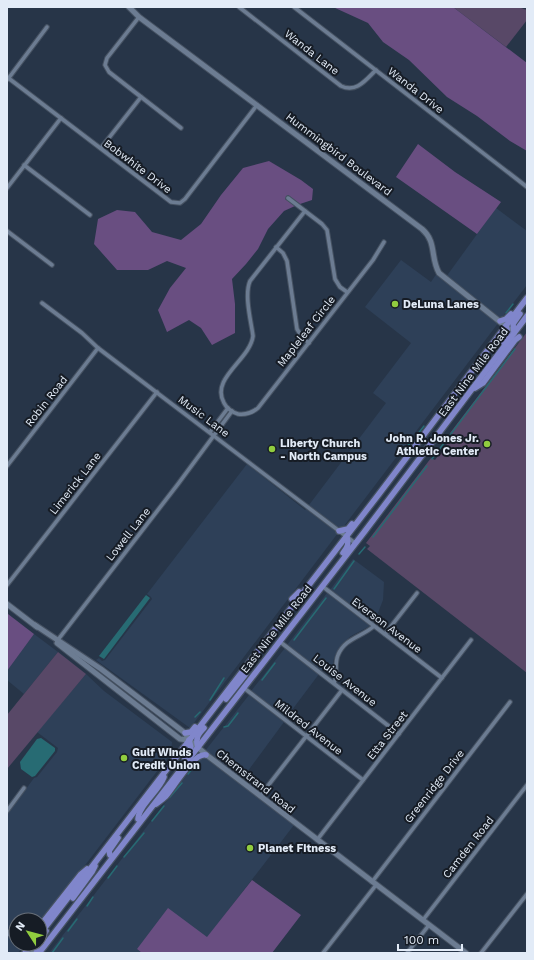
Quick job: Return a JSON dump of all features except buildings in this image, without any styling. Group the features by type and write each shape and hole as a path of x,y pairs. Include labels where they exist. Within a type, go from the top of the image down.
{"main road":[{"path":"500,321 506,319 527,293"},
{"name":"East Nine Mile Road","path":"48,924 347,537 527,298"},
{"path":"516,335 513,324 527,304"},
{"name":"East Nine Mile Road","path":"37,953 244,688 471,390 516,335 527,316"},
{"path":"444,427 447,417 507,336 508,329 506,326"},
{"path":"398,486 428,442 428,439 424,434"},
{"path":"339,531 348,529 366,506 379,494"},
{"path":"322,586 323,579 347,548 349,542 347,537"},
{"path":"292,599 296,597 328,555 336,550"},
{"path":"279,641 279,630 286,621 291,610"},
{"path":"185,733 191,732 195,728 276,623 285,617"},
{"path":"198,747 196,741 200,732 245,674 251,660"},
{"path":"76,905 80,893 186,756 191,748 189,740"},
{"path":"151,808 165,798 199,755 206,754"},
{"path":"138,819 140,811 161,784 166,771"},
{"path":"110,855 109,851 127,825 127,820"},
{"path":"48,916 81,874 96,861"},
{"path":"48,929 92,872 96,861"}],"street":[{"name":"Hummingbird Boulevard","path":"129,7 139,17 422,229 432,241 434,263 439,273 516,335"},
{"name":"Wanda Lane","path":"239,7 346,88 353,89 360,86 376,70"},
{"name":"Wanda Drive","path":"294,7 527,187"},
{"path":"139,17 107,58 105,65 109,72 181,128"},
{"path":"7,78 48,27"},
{"name":"Bobwhite Drive","path":"7,78 171,202 180,203 185,199 257,106"},
{"path":"101,148 140,97"},
{"path":"7,188 61,118"},
{"path":"24,166 90,216"},
{"path":"288,198 305,210 327,230 336,279 340,287 347,292"},
{"path":"214,436 232,411 221,398 224,380 251,345 252,341 253,336 248,293 250,281 305,210"},
{"path":"7,231 52,265"},
{"name":"Mapleleaf Circle","path":"232,411 246,414 255,411 258,408 373,260 384,242"},
{"path":"276,247 283,253 287,260 297,329 302,337 309,342"},
{"name":"Music Lane","path":"42,303 82,333 98,348 355,543"},
{"name":"Robin Road","path":"7,466 98,348"},
{"name":"Limerick Lane","path":"7,585 157,392"},
{"path":"210,432 228,408"},
{"name":"Lowell Lane","path":"57,642 214,436"},
{"name":"Everson Avenue","path":"322,586 442,678"},
{"path":"385,634 417,593"},
{"name":"Chemstrand Road","path":"7,604 180,739 189,740"},
{"path":"334,683 336,677 336,663 340,650 348,642 374,626"},
{"name":"Etta Street","path":"317,840 471,640"},
{"name":"Louise Avenue","path":"279,641 399,734"},
{"name":"Chemstrand Road","path":"57,642 101,669 185,733 189,740 206,754 466,953"},
{"name":"Mildred Avenue","path":"244,688 363,780"},
{"path":"260,796 342,690"},
{"name":"Greenridge Drive","path":"323,953 510,702"},
{"name":"Camden Road","path":"423,920 527,786"},
{"path":"7,810 24,788"},
{"path":"481,953 527,894"},
{"path":"406,953 429,925"}],"shaded area":[{"path":"333,7 453,7 527,63 527,151 510,141 477,116 447,97 409,60 383,42 368,23"},
{"path":"453,7 518,7 527,10 527,20 506,47"},
{"path":"418,144 455,172 501,202 477,234 396,177"},
{"path":"269,161 313,189 312,200 300,204 288,195 285,199 295,206 284,211 268,229 258,249 232,279 235,304 235,333 212,345 201,328 189,320 167,332 158,310 170,288 186,268 167,261 148,270 117,270 94,244 98,219 117,210 135,212 152,232 181,240 201,224 221,195 243,168"},
{"path":"496,208 527,231 527,285 501,319 446,277"},
{"path":"401,260 431,282 437,273 442,279 499,322 341,530 309,505 386,403 373,393 411,343 365,307"},
{"name":"John R. Jones Jr. Athletic Center","path":"527,332 527,673 367,549 370,546 366,543 431,458 435,460 453,436 450,433"},
{"path":"247,464 305,510 306,509 338,533 190,728 96,660 99,658 102,661 105,660 152,599 147,594"},
{"path":"353,559 384,582 383,600 374,623 330,590"},
{"path":"327,593 370,626 351,636 342,644 333,662 333,674 324,667 321,671 287,645"},
{"path":"146,595 150,598 104,659 99,656"},
{"path":"8,614 34,634 7,671 7,616"},
{"path":"34,634 58,652 24,694 7,680 7,671"},
{"path":"285,648 319,674 286,718 251,691"},
{"path":"58,652 86,674 7,769 7,715"},
{"path":"86,674 104,691 172,742 171,753 48,914 48,912 8,912 8,930 7,815 34,778 37,777 57,752 58,748 37,732"},
{"path":"249,695 284,722 242,779 205,751"},
{"path":"41,738 55,748 55,751 35,776 32,777 21,769 20,762 37,739"},
{"path":"203,754 294,825 207,938 137,949 142,953 49,953"},
{"path":"252,880 301,915 272,953 142,953 137,949 168,908 207,937"},
{"path":"7,934 8,952 19,952 7,953"}],"waterway":[{"path":"506,313 513,304"},
{"path":"432,459 515,349"},
{"path":"417,435 424,426"},
{"path":"406,449 410,443"},
{"path":"373,537 427,466"},
{"path":"359,554 365,547"},
{"path":"334,589 354,561"},
{"path":"294,640 326,598"},
{"path":"262,680 275,663"},
{"path":"210,700 224,678"},
{"path":"195,717 200,712"},
{"path":"224,727 228,726 238,713"},
{"path":"188,774 199,761"},
{"path":"170,797 182,783"},
{"path":"152,821 164,806"},
{"path":"124,857 144,833"},
{"path":"108,878 117,866"},
{"path":"87,906 93,897"},
{"path":"68,931 77,919"},
{"path":"52,953 63,938"}],"place":[{"name":"DeLuna Lanes","path":"395,304"},
{"name":"John R. Jones Jr. Athletic Center","path":"487,444"},
{"name":"Liberty Church - North Campus","path":"272,449"},
{"name":"Gulf Winds Credit Union","path":"124,758"},
{"name":"Planet Fitness","path":"250,848"}]}
